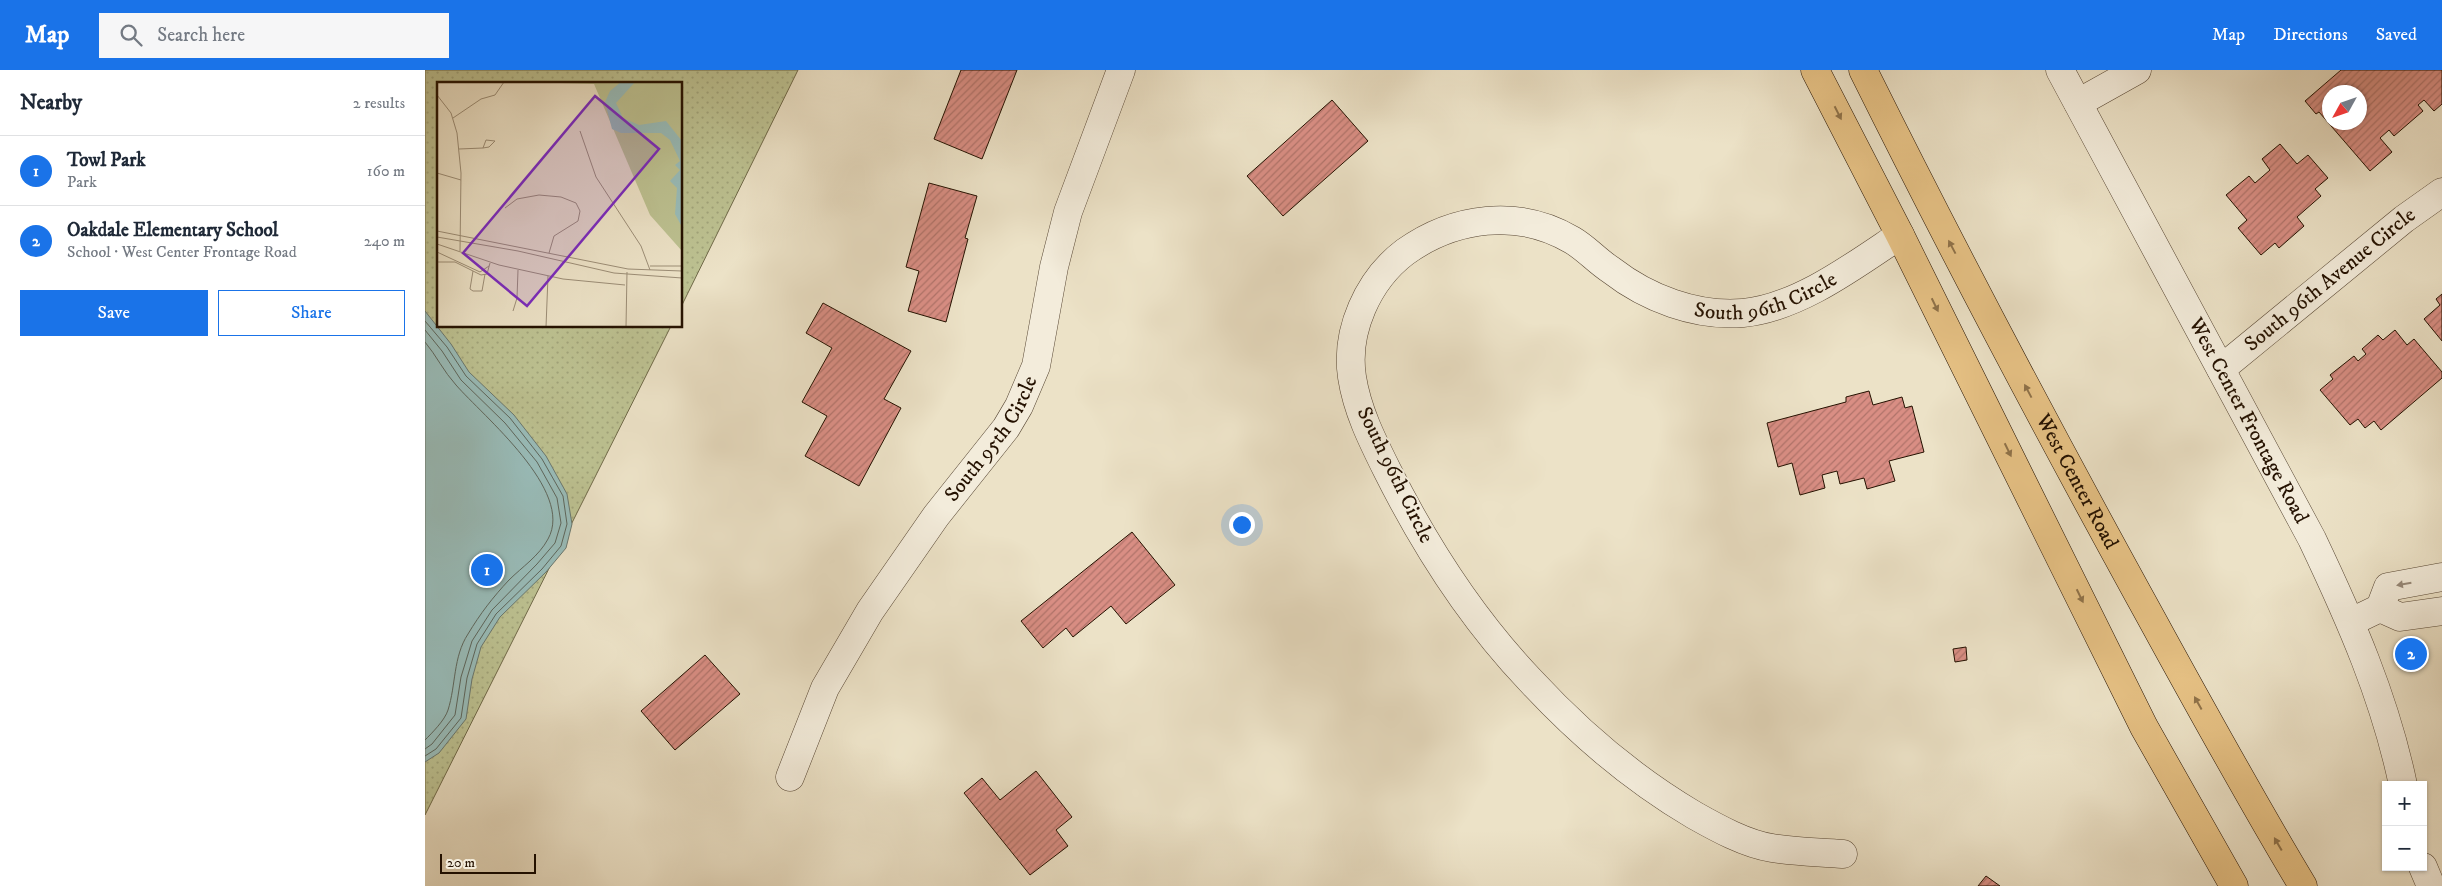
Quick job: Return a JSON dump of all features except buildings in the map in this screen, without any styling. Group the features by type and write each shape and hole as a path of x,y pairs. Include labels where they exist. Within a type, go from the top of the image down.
{"main road":[{"path":"1815,70 1900,235 2144,727 2234,886"},
{"name":"West Center Road","path":"1863,70 1934,213 2078,484 2209,723 2303,886"}],"street":[{"name":"South 95th Circle","path":"791,777 825,688 870,611 936,516 1005,428 1019,406 1036,366 1054,267 1068,212 1121,70"},
{"name":"West Center Frontage Road","path":"2060,70 2312,539 2368,663 2388,724 2402,781"},
{"path":"2077,103 2137,70"},
{"name":"South 96th Avenue Circle","path":"2221,369 2404,219 2442,192"},
{"name":"South 96th Circle","path":"1843,854 1771,848 1750,842 1696,816 1619,764 1572,723 1529,680 1449,580 1402,500 1375,446 1359,407 1352,376 1351,354 1355,326 1368,295 1388,269 1404,253 1437,233 1470,222 1500,219 1526,221 1547,227 1574,241 1613,272 1646,294 1696,311 1741,313 1775,306 1803,295 1900,235"},
{"path":"2351,622 2380,608 2388,587 2442,578"},
{"path":"2380,608 2400,617 2442,611"},
{"path":"2425,871 2431,886"}],"green space":[{"path":"425,70 798,70 683,303 683,82 437,82 437,328 670,328 425,815"}],"water":[{"path":"425,311 451,344 469,372 514,415 546,456 567,494 572,524 566,548 546,572 500,617 481,647 472,679 466,719 439,753 425,762"}],"place":[{"name":"Towl Park","path":"487,570"},
{"name":"Oakdale Elementary School","path":"2411,654"}]}
